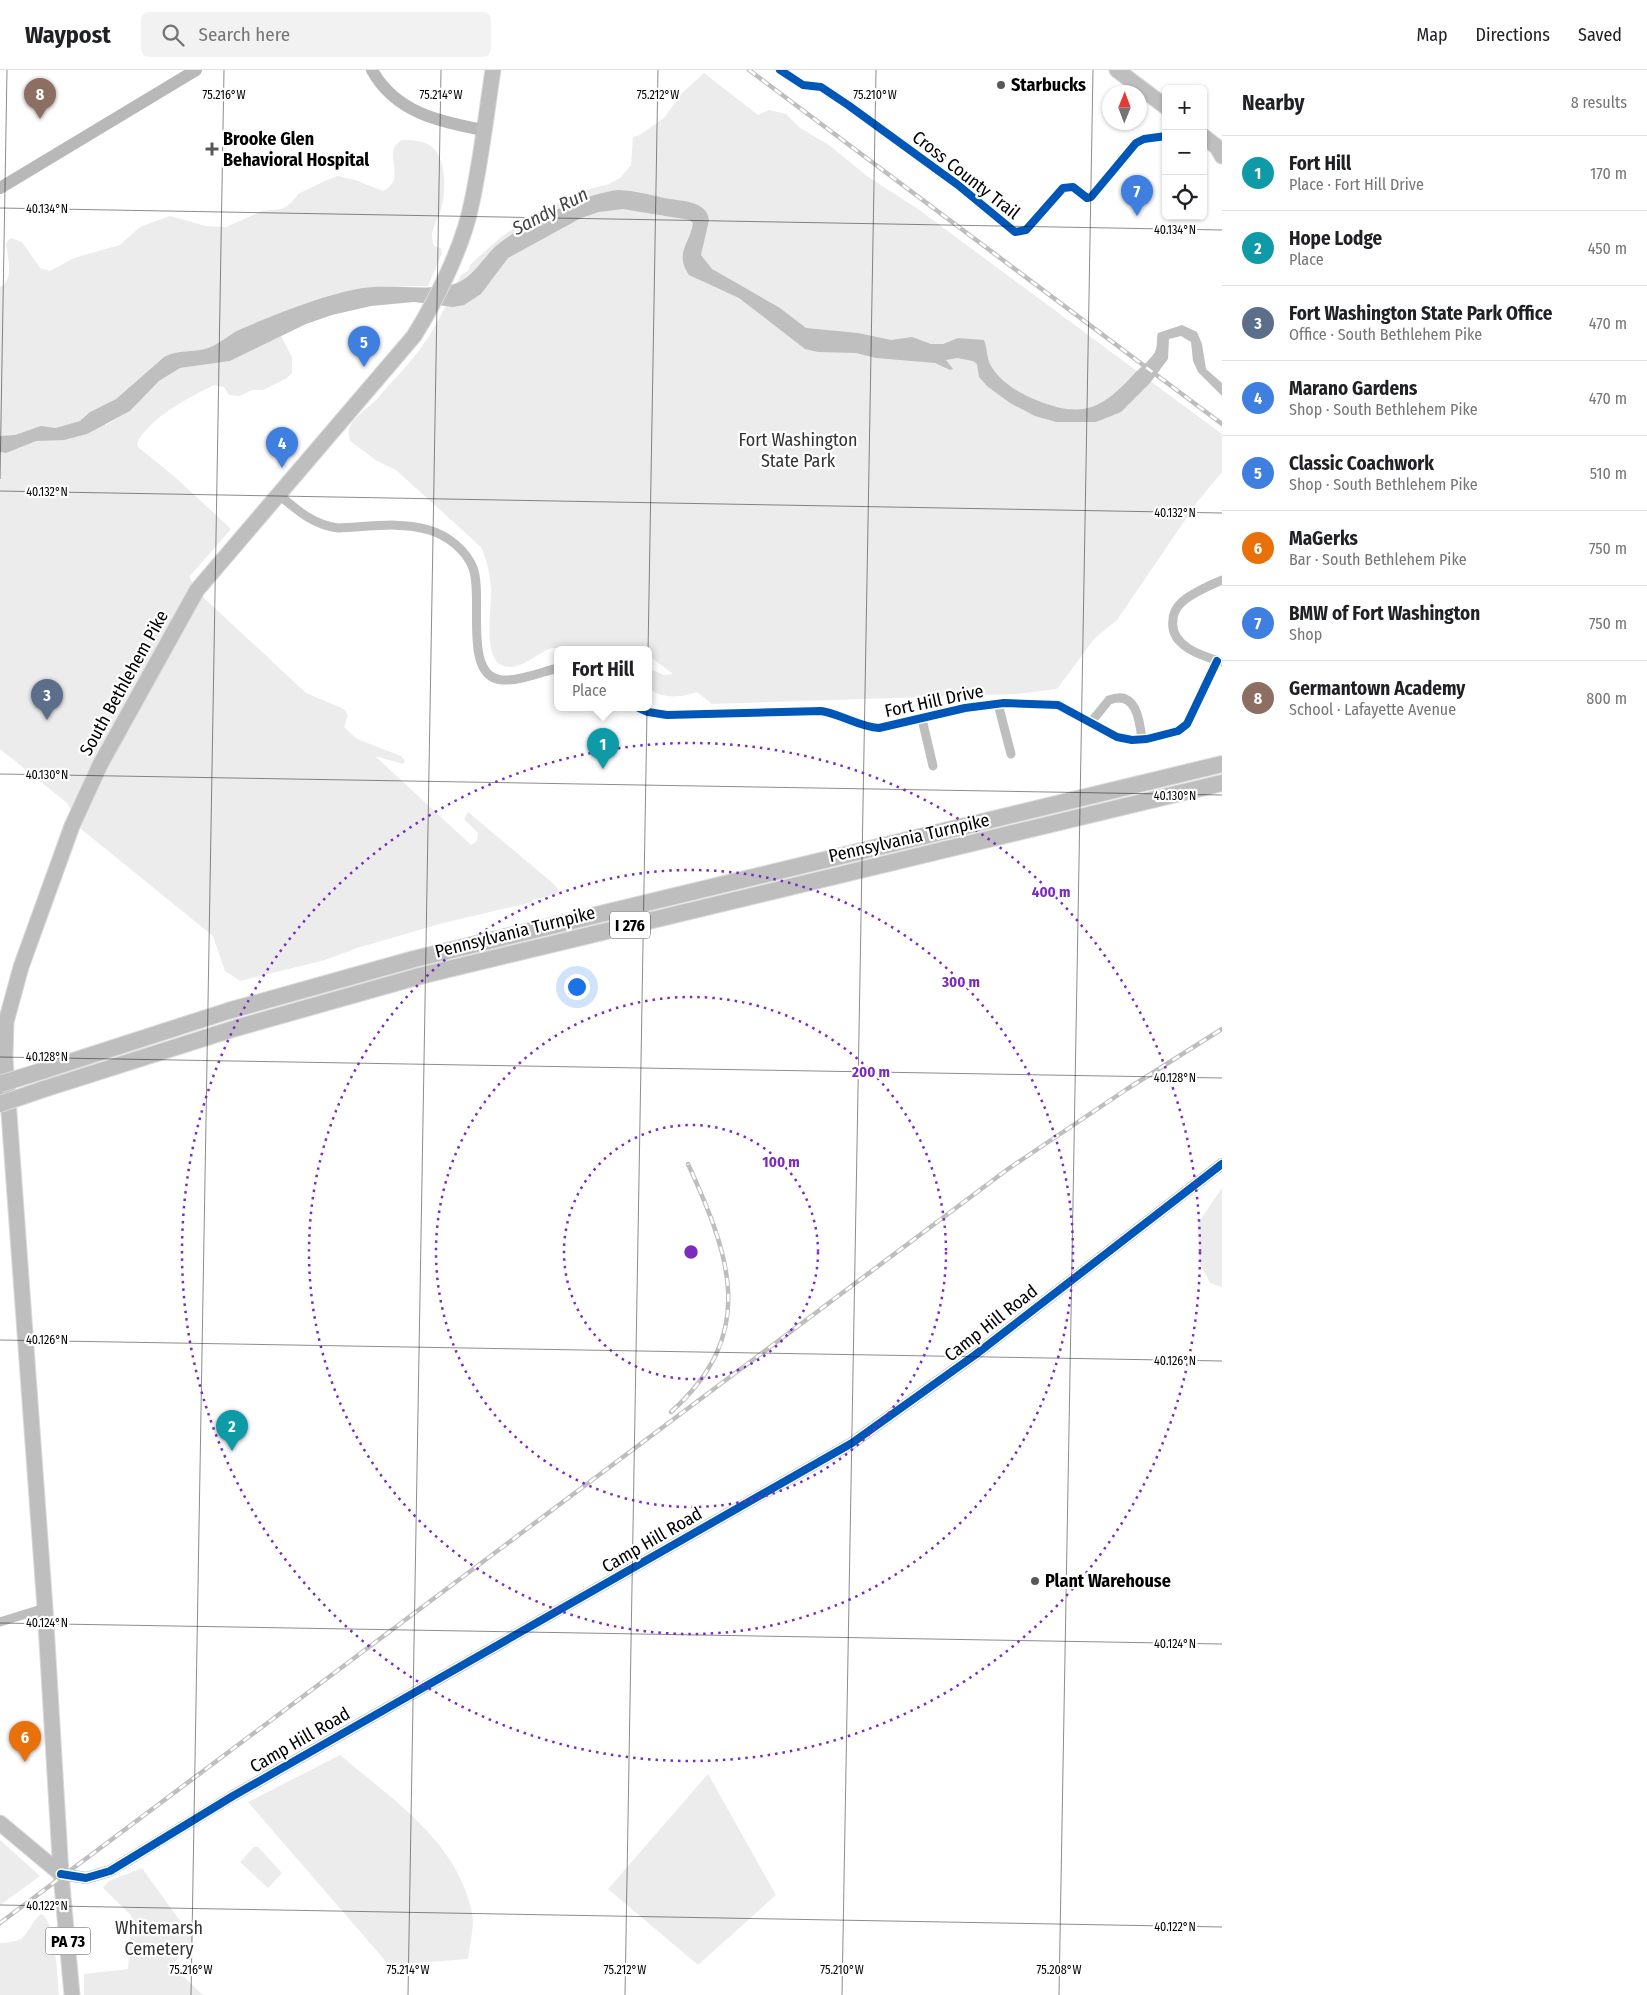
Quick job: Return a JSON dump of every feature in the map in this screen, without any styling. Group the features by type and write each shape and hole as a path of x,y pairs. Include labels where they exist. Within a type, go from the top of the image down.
{"highway":[{"name":"Pennsylvania Turnpike","path":"0,1084 237,1008 414,959 1222,764"},
{"name":"Pennsylvania Turnpike","path":"0,1104 236,1028 420,976 1222,783"}],"main road":[{"name":"South Bethlehem Pike","path":"61,1874 60,1832 45,1608 5,1058 6,1022 27,948 72,826 100,766 198,590 414,336 428,311 445,275 471,207 493,70"},
{"path":"1117,70 1162,104"},
{"path":"1207,139 1220,148"},
{"path":"0,1823 61,1874"},
{"path":"29,1848 50,1843 60,1832"},
{"name":"PA 73","path":"61,1874 72,1995"}],"street":[{"path":"0,188 196,70"},
{"path":"372,70 390,94 408,107 441,121 484,130"},
{"path":"278,494 308,518 326,526 338,528 415,527 444,536 463,552 474,569 477,587 478,655 484,669 492,677 506,680 554,669"},
{"path":"1220,662 1186,648 1178,642 1174,634 1172,622 1175,611 1182,601 1222,580"},
{"name":"Fort Hill Drive","path":"647,711 655,714 673,715 822,711 875,728 887,727 973,706 998,704 1058,705 1117,737 1142,740 1178,731 1187,724 1220,662"},
{"path":"1091,722 1109,700 1116,698 1127,699 1134,705 1138,714 1142,740"},
{"path":"998,704 1011,754"},
{"path":"922,719 933,766"},
{"name":"Camp Hill Road","path":"61,1874 86,1878 110,1871 233,1796 852,1443 975,1355 1222,1164"},
{"path":"0,1622 45,1608"}],"green space":[{"name":"Fort Washington State Park","path":"704,73 758,115 769,110 786,114 800,128 829,145 867,176 918,209 1222,434 1222,472 1198,501 1117,620 1094,639 1057,689 1018,694 712,704 697,692 665,696 652,691 652,670 664,675 673,674 652,658 652,646 554,646 554,648 521,665 510,667 500,664 494,657 490,635 491,583 487,562 481,547 396,470 377,461 350,441 350,428 357,417 377,399 426,341 461,275 469,270 470,265 501,237 543,209 561,201 574,198 582,191 609,184 620,178 631,165 633,137 640,135 665,117 680,95","holes":["592,194 484,260 494,248 519,229"]},
{"path":"402,140 417,141 432,147 440,158 444,174 442,206 432,235 434,246 441,248 442,253 428,286 377,287 342,293 238,330 206,349 164,357 116,399 90,412 106,425 130,411 159,381 180,368 230,361 281,336 292,357 292,373 287,378 263,390 252,390 240,396 229,395 224,387 214,385 161,416 143,433 137,443 138,447 176,478 231,529 189,577 204,598 306,693 344,709 348,715 344,727 357,739 401,756 405,761 403,764 375,756 471,845 477,841 478,833 464,819 468,812 555,885 559,891 557,894 532,900 533,902 443,923 357,948 325,960 240,981 225,971 213,936 81,829 67,803 0,749 0,287 5,284 9,273 6,243 11,238 22,242 40,268 50,271 74,258 120,245 140,227 170,216 206,226 226,227 262,211 282,209 291,203 298,194 338,176 355,180 383,191 394,180 393,151"},
{"path":"1222,1188 1222,1287 1210,1283 1200,1264 1198,1223"},
{"path":"340,1755 420,1824 438,1843 453,1865 464,1888 473,1918 468,1959 389,1965 248,1802"},
{"path":"708,1774 776,1895 698,1965 608,1889"},
{"path":"0,1840 40,1876 0,1905"},
{"path":"254,1847 258,1847 282,1873 268,1888 240,1862"},
{"name":"Whitemarsh Cemetery","path":"142,1868 193,1939 172,1966 203,1995 84,1995 84,1974 128,1969 131,1915 103,1888 109,1881"},
{"path":"41,1914 46,1918 53,1938 59,1995 0,1995 0,1943 17,1941 22,1938"}],"shaded area":[{"path":"618,190 698,205 707,213 709,220 701,255 712,269 780,308 806,328 858,333 891,340 912,337 931,344 943,344 958,338 984,340 991,366 1007,384 1036,400 1052,406 1079,409 1091,407 1112,396 1153,355 1158,333 1182,325 1197,332 1202,344 1206,369 1222,383 1222,396 1198,372 1193,361 1191,342 1181,336 1169,339 1168,359 1150,383 1121,412 1096,422 1056,422 1035,416 1010,403 987,386 979,377 977,364 973,361 957,358 946,360 953,369 950,370 935,363 876,358 856,353 818,352 805,349 739,298 689,275 683,261 683,254 693,223 690,220 623,209 599,212 581,218 508,258 481,294 464,305 453,307 414,302 371,306 332,315 306,324 230,361 180,368 159,381 130,411 87,434 64,440 36,441 6,453 0,452 0,436 15,435 41,426 56,428 80,421 90,412 116,399 164,357 208,348 237,331 270,317 301,305 349,291 374,287 436,287 457,283 468,276 496,246 537,219 571,203"}],"railway":[{"path":"749,70 1222,424"},
{"path":"0,1923 1008,1169 1127,1089 1222,1029"},
{"path":"671,1412 698,1383 716,1354 726,1324 728,1294 724,1263 716,1231 688,1164"}],"cycle path":[{"name":"Cross County Trail","path":"780,70 803,85 821,87 848,105 958,185 1015,232 1026,230 1063,188 1073,187 1087,198 1091,197 1136,143 1144,139 1162,137"},
{"path":"646,711 667,715 821,711 879,728 965,708 1004,703 1058,705 1117,737 1132,740 1147,739 1178,731 1187,724 1217,661"},
{"path":"61,1874 86,1878 110,1871 233,1796 852,1443 975,1355 1222,1164"}],"place":[{"name":"Starbucks","path":"1001,85"},
{"name":"Germantown Academy","path":"40,119"},
{"name":"Brooke Glen Behavioral Hospital","path":"212,149"},
{"name":"BMW of Fort Washington","path":"1137,216"},
{"name":"Classic Coachwork","path":"364,367"},
{"name":"Marano Gardens","path":"282,468"},
{"name":"Fort Washington State Park Office","path":"47,720"},
{"name":"Fort Hill","path":"603,769"},
{"name":"Hope Lodge","path":"232,1451"},
{"name":"Plant Warehouse","path":"1035,1581"},
{"name":"MaGerks","path":"25,1762"}],"water label":[{"name":"Sandy Run","path":"550,211"}]}
